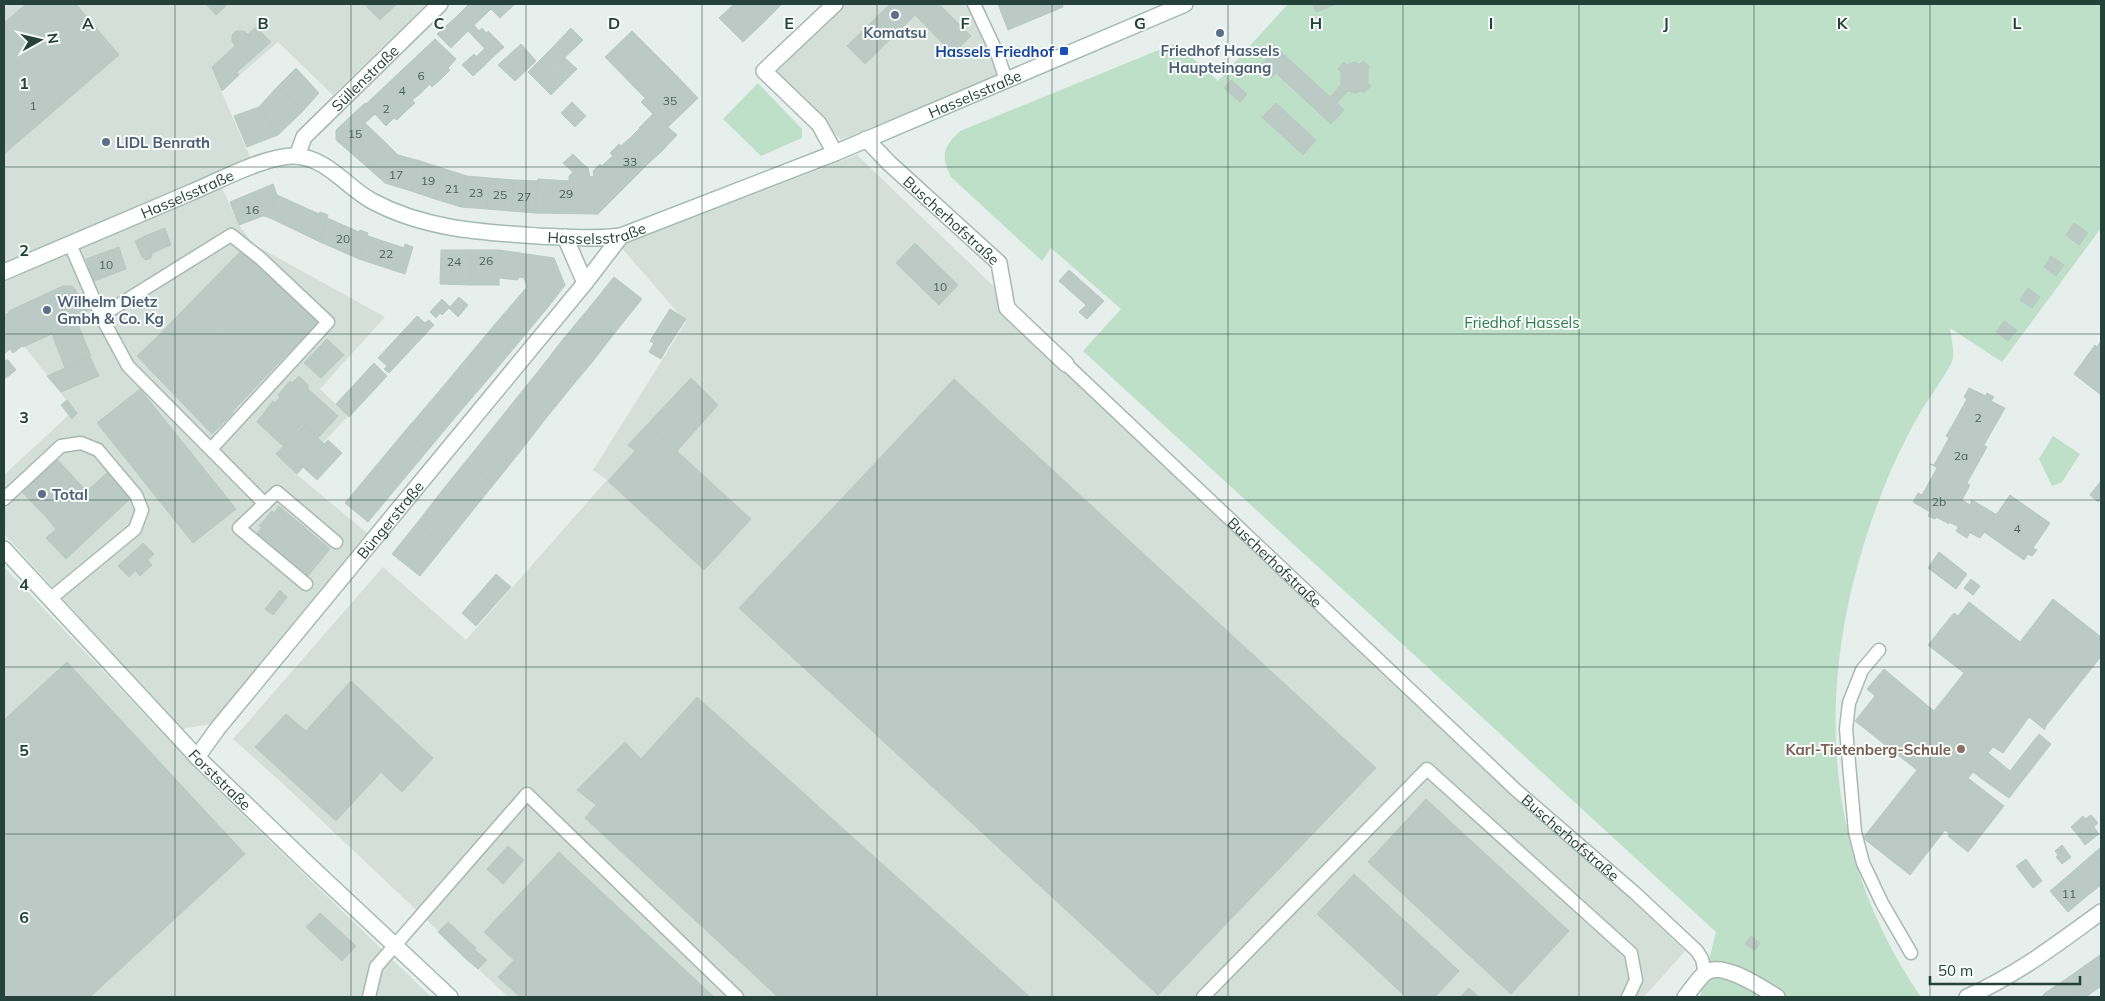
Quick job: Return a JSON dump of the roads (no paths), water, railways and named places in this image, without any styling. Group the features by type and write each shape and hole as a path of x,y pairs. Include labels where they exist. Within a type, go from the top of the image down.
{"street":[{"name":"Süllenstraße","path":"297,156 304,137 440,4"},
{"path":"835,4 764,71 819,124 835,153"},
{"name":"Hasselsstraße","path":"4,272 265,162 297,156 321,164 371,201 404,216 440,226 478,232 565,237 604,238 621,236 835,153 1185,4"},
{"name":"Buscherhofstraße","path":"866,139 999,263 1007,308 1066,364"},
{"name":"Büngerstraße","path":"197,757 218,728 585,283 621,236"},
{"path":"565,237 585,283"},
{"name":"Forststraße","path":"4,550 197,757 450,997"},
{"path":"1971,996 2005,980 2034,962 2101,912"},
{"path":"1685,997 1705,973 1713,969 1732,972 1777,997"}],"lane":[{"path":"974,4 998,53 1006,80"},
{"path":"101,316 231,235 260,258 328,322 210,449"},
{"path":"70,244 101,316 128,366 264,504"},
{"name":"Buscherhofstraße","path":"1066,364 1516,790 1697,951 1702,959 1705,973"},
{"path":"4,499 61,446 81,443 98,450 136,495 142,510 135,529 50,600"},
{"path":"306,584 239,528 277,492 336,542"},
{"path":"1879,650 1862,670 1849,703 1846,729 1855,832 1863,863 1882,903 1911,952"},
{"path":"1203,997 1427,769 1631,953 1636,980 1628,997"},
{"path":"369,997 376,966 527,794 737,997"}],"place":[{"name":"Komatsu","path":"895,15"},
{"name":"Friedhof Hassels Haupteingang","path":"1220,33"},
{"name":"Hassels Friedhof","path":"1064,51"},
{"name":"LIDL Benrath","path":"106,142"},
{"name":"Wilhelm Dietz Gmbh & Co. Kg","path":"47,310"},
{"name":"Total","path":"42,494"},
{"name":"Karl-Tietenberg-Schule","path":"1961,749"}],"park label":[{"name":"Friedhof Hassels","path":"1522,322"}]}
